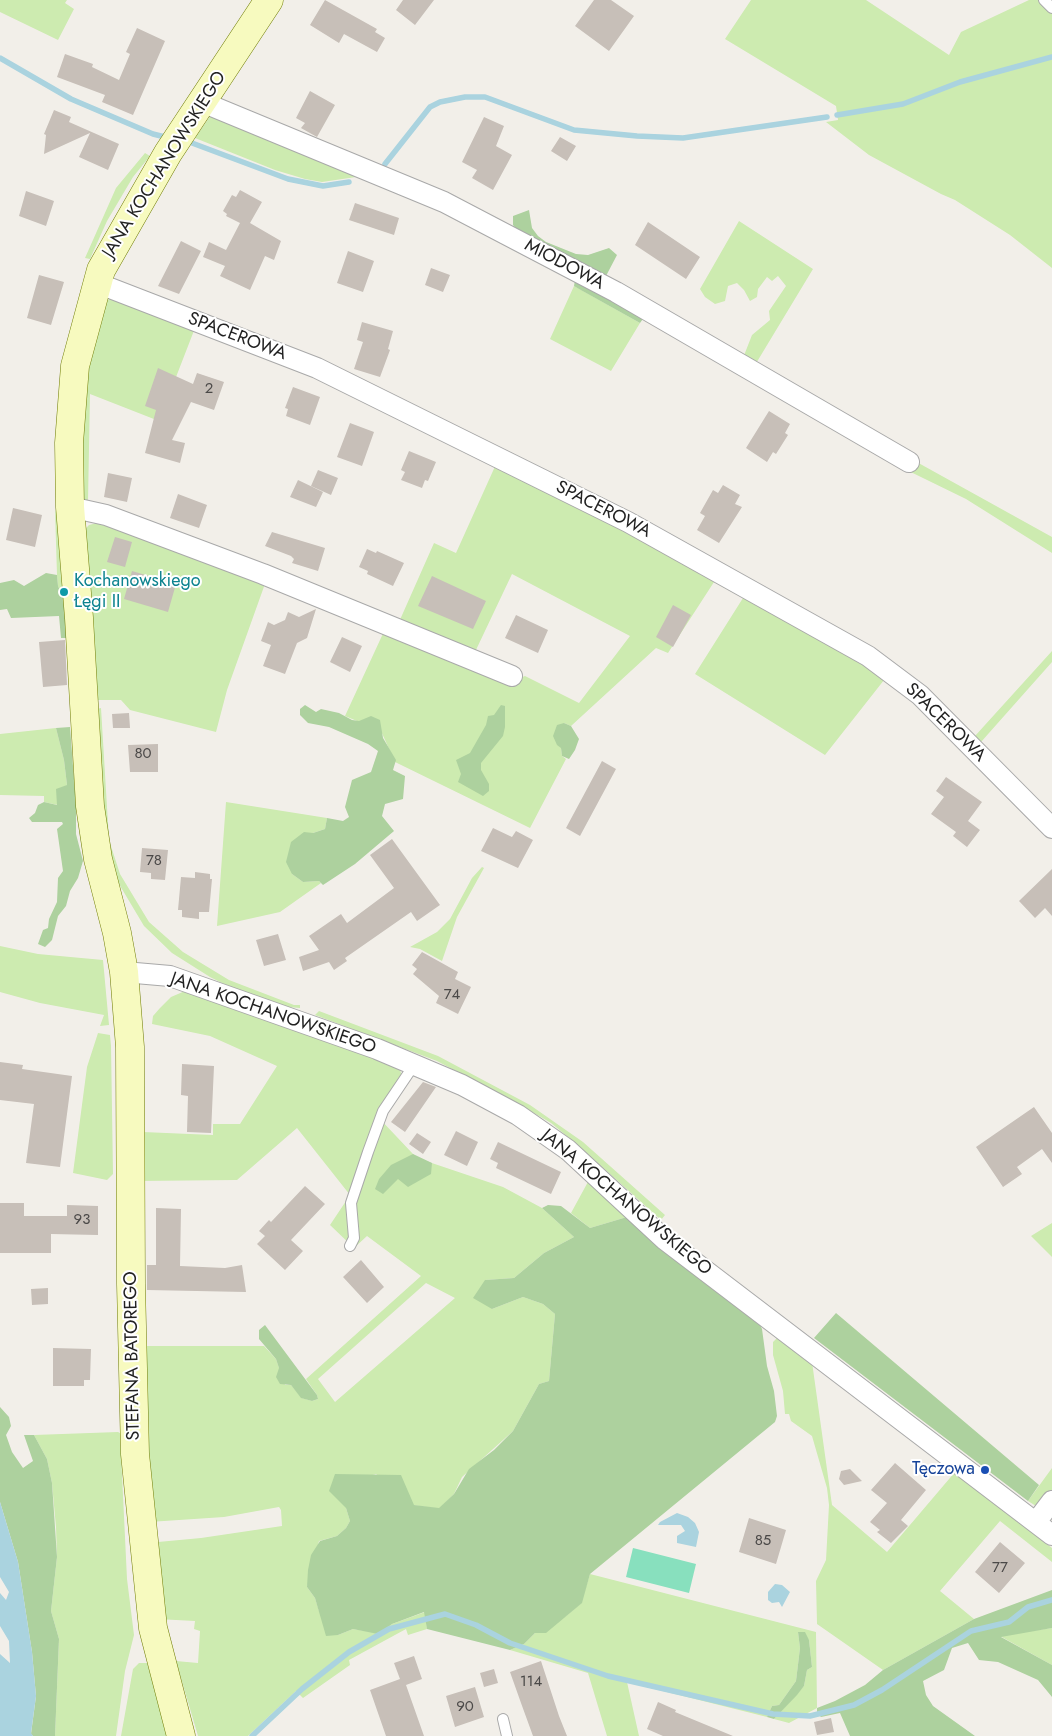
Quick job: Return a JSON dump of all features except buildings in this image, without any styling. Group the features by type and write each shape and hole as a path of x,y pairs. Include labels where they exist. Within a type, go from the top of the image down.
{"street":[{"name":"JANA KOCHANOWSKIEGO","path":"269,0 168,153 101,270 75,366 69,443 70,506 80,618 90,806 98,859 117,932 124,972 170,976 414,1065 462,1085 518,1116 568,1150 661,1236 1052,1535"},
{"name":"MIODOWA","path":"202,102 444,202 616,292 908,462"},
{"name":"SPACEROWA","path":"97,283 325,372 628,522 868,656 920,694 1052,828"},
{"path":"70,506 106,515 263,574 512,676"},
{"name":"STEFANA BATOREGO","path":"124,972 130,1047 130,1276 135,1454 153,1628 181,1736"},
{"path":"1036,1522 1052,1501"}],"lane":[{"path":"1044,0 1052,8"},
{"path":"350,1246 354,1238 352,1203 368,1152 383,1111 414,1065"},
{"path":"504,1719 507,1736"}],"green space":[{"path":"0,0 67,0 65,3 74,9 58,40 0,12"},
{"path":"751,0 866,0 949,55 961,32 1029,0 1040,0 1052,12 1052,268 1010,235 955,200 869,155 826,122 838,120 836,106 725,39"},
{"path":"213,112 356,177 322,182 305,179 275,170 195,138"},
{"path":"145,153 150,156 133,177 107,221 90,259 85,258 116,188"},
{"path":"529,210 532,228 546,242 576,254 588,255 609,248 617,255 606,276 518,231 513,225 513,216"},
{"path":"739,221 813,269 752,370 743,358 752,335 770,320 769,311 786,286 778,276 772,281 767,277 758,289 757,297 750,301 744,290 737,283 728,286 725,301 715,304 705,297 700,289"},
{"path":"575,280 645,316 640,323 574,286"},
{"path":"574,286 640,323 611,371 550,339"},
{"path":"113,297 195,328 159,421 90,394 88,501 83,504 80,414 83,391 104,302"},
{"path":"886,445 1052,537 1052,553 966,499 882,458 899,461"},
{"path":"497,462 619,525 888,675 825,755 695,674 743,598 714,582 668,653 656,648 571,726 564,723 561,748 562,756 566,759 530,828 395,762 381,731 345,716 386,627 510,682 525,676 579,703 630,636 512,574 475,652 399,622 434,543 456,553"},
{"path":"55,510 58,519 64,600 58,586"},
{"path":"101,522 266,581 227,690 216,732 130,710 121,700 94,700 83,531 89,525"},
{"path":"46,573 57,575 58,586 64,600 67,638 61,638 59,616 11,618 7,609 0,610 0,583 14,580 24,586"},
{"path":"1052,651 1052,662 981,742 975,736"},
{"path":"305,705 316,712 321,709 339,713 352,720 359,721 371,716 380,720 383,738 396,760 393,770 405,776 403,799 385,804 382,816 394,831 355,864 323,885 319,881 303,882 292,874 286,862 291,842 304,832 313,833 325,829 327,818 343,821 349,817 345,807 352,780 371,772 378,751 368,744 329,727 308,723 300,715 300,709"},
{"path":"501,705 505,706 503,736 481,763 481,770 489,784 489,791 483,796 458,782 461,774 456,760 470,753 486,725 488,716 494,715"},
{"path":"101,708 109,840 120,874 149,922 183,952 229,980 294,1005 300,1005 300,1008 288,1007 232,988 210,977 172,953 144,926 113,874 103,842 97,709"},
{"path":"564,723 571,726 579,739 569,759 562,756 561,748 557,745 553,736 557,725"},
{"path":"70,727 76,805 76,834 83,861 78,878 70,891 66,906 58,916 52,940 45,947 38,944 43,930 48,928 49,919 57,902 58,878 63,871 57,829 63,824 62,822 32,822 29,818 35,813 38,805 44,802 57,805 56,789 67,785 64,760 56,728"},
{"path":"56,728 64,760 67,785 58,797 58,805 44,802 44,796 0,795 0,734"},
{"path":"226,802 327,818 325,829 313,833 292,874 303,882 319,881 321,883 280,912 217,926"},
{"path":"482,867 484,868 457,917 442,961 420,949 410,947 437,932 450,919 472,878"},
{"path":"0,946 38,954 103,960 109,1025 100,1026 104,1015 40,1003 0,992"},
{"path":"185,991 399,1067 402,1076 379,1118 417,1158 503,1187 542,1208 574,1237 544,1253 514,1278 485,1280 492,1309 523,1297 543,1304 555,1314 549,1381 539,1384 513,1431 462,1477 454,1494 439,1509 413,1505 376,1474 373,1475 346,1508 350,1521 346,1528 337,1536 319,1541 307,1587 315,1598 319,1611 338,1635 353,1629 378,1633 392,1624 425,1612 427,1629 408,1635 406,1629 349,1660 350,1665 303,1698 296,1691 248,1736 198,1736 176,1661 198,1663 200,1631 194,1629 195,1621 157,1619 150,1546 158,1542 201,1538 282,1526 281,1510 279,1507 224,1517 149,1522 145,1437 149,1436 145,1346 264,1346 276,1359 285,1385 291,1385 302,1398 312,1401 318,1399 317,1395 306,1379 421,1276 367,1236 354,1248 330,1225 350,1195 297,1128 237,1180 137,1181 143,1132 213,1135 213,1124 240,1124 277,1066 210,1036 152,1024 153,1016 171,997","holes":["426,1283 455,1298 335,1402 318,1379"]},
{"path":"319,1011 438,1056 530,1105 583,1142 665,1215 661,1220 551,1123 437,1061 315,1015"},
{"path":"98,1033 110,1035 111,1046 113,1174 107,1180 73,1173 87,1067"},
{"path":"413,1154 432,1163 431,1174 408,1187 398,1179 383,1194 375,1189 379,1179 391,1165"},
{"path":"589,1180 627,1217 590,1228 571,1213"},
{"path":"548,1205 561,1206 590,1228 627,1217 758,1320 762,1329 767,1366 774,1391 777,1416 775,1422 590,1574 582,1603 546,1633 535,1633 524,1644 510,1650 427,1629 424,1612 392,1624 378,1634 353,1629 338,1635 326,1636 315,1598 307,1587 311,1555 320,1541 337,1536 346,1528 350,1521 346,1508 329,1491 335,1474 401,1475 414,1505 439,1508 454,1494 469,1469 494,1450 513,1431 539,1384 549,1381 555,1314 543,1304 523,1297 492,1309 473,1298 485,1280 514,1278 544,1253 574,1237 542,1208"},
{"path":"1052,1223 1052,1257 1031,1236"},
{"path":"836,1313 1039,1485 1028,1501 814,1338"},
{"path":"265,1325 317,1395 318,1399 312,1401 301,1398 291,1385 280,1384 276,1377 279,1368 276,1359 259,1339 259,1330"},
{"path":"778,1337 812,1362 832,1505 887,1552 955,1472 1052,1548 1052,1562 1000,1521 940,1591 974,1619 883,1670 817,1624 816,1581 826,1560 829,1505 827,1488 812,1436 791,1421 789,1414 785,1414 783,1391 773,1355 773,1342"},
{"path":"0,1407 9,1417 11,1426 6,1435 12,1452 23,1468 33,1461 24,1435 34,1435 47,1459 52,1483 57,1557 51,1611 59,1639 55,1736 33,1736 31,1734 36,1696 32,1652 18,1562 0,1502"},
{"path":"120,1433 127,1579 134,1635 125,1671 116,1736 55,1736 59,1639 51,1611 57,1557 56,1527 52,1483 47,1459 34,1435"},
{"path":"1052,1468 1052,1494 1036,1506 1028,1501"},
{"path":"633,1548 696,1564 689,1593 626,1577"},
{"path":"590,1574 816,1632 817,1708 789,1723 774,1719 804,1686 807,1670 812,1667 809,1640 798,1632 800,1648 796,1681 779,1705 772,1706 767,1717 627,1682 639,1736 607,1736 588,1673 510,1650 524,1644 535,1633 566,1616 581,1603"},
{"path":"1052,1590 1052,1628 1001,1637 1052,1665 1052,1697 1038,1680 998,1662 979,1660 968,1643 952,1648 944,1670 923,1681 926,1695 933,1706 975,1736 850,1736 840,1713 821,1717 817,1713 817,1708 865,1685 883,1670 974,1619"},
{"path":"1052,1628 1052,1665 1000,1636 1010,1634"},
{"path":"798,1632 805,1632 809,1640 812,1667 807,1670 804,1686 797,1695 774,1719 767,1717 772,1706 779,1705 796,1681 800,1648"},
{"path":"139,1663 147,1663 169,1736 121,1736 133,1669"}],"water":[{"path":"0,1502 18,1562 32,1652 36,1696 31,1733 33,1736 0,1736 0,1654 10,1663 9,1641 0,1626 0,1593 6,1600 9,1592 0,1577"},
{"path":"677,1513 688,1517 695,1523 699,1532 696,1547 677,1543 677,1536 685,1531 681,1525 658,1525"},
{"path":"775,1584 782,1585 790,1592 782,1607 779,1602 772,1603 768,1600 768,1592"}],"waterway":[{"path":"837,115 903,104 960,82 1052,57"},
{"path":"0,58 71,99 153,134 165,137"},
{"path":"385,164 430,107 440,102 465,97 485,97 574,130 637,136 683,138 827,117"},
{"path":"192,143 288,179 323,186 349,182"},
{"path":"252,1736 302,1689 349,1652 389,1629 445,1614 476,1625 510,1643 608,1676 773,1714 810,1716 854,1705 882,1690 971,1631 1009,1622 1028,1607 1052,1600"}],"place":[{"name":"Kochanowskiego Łęgi II","path":"64,592"},
{"name":"Tęczowa","path":"985,1470"}]}
